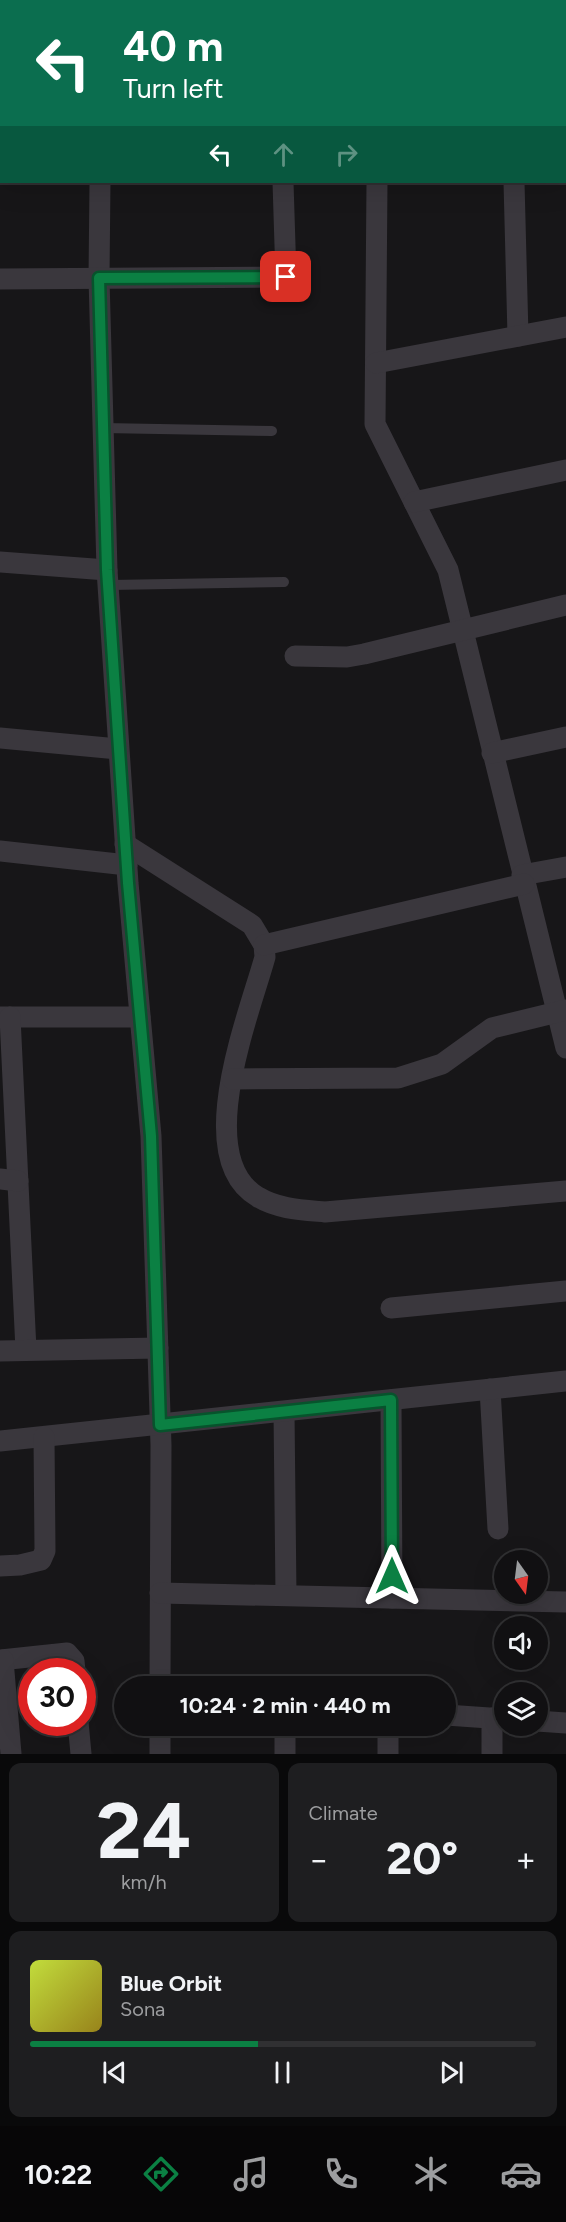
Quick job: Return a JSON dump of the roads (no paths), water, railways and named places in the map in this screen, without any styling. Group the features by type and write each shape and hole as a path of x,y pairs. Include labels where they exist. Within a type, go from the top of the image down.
{"street":[{"path":"100,183 99,278 108,578 126,855 151,1136 160,1425 160,1676"},
{"path":"0,279 286,277 283,183"},
{"path":"377,183 375,424 448,570 523,880 561,1011 566,1048"},
{"path":"514,183 518,336"},
{"path":"376,363 566,327"},
{"path":"414,502 566,470"},
{"path":"0,562 108,578"},
{"path":"295,656 347,657 364,654 462,628 566,605"},
{"path":"492,753 566,737"},
{"path":"0,738 118,749"},
{"path":"0,851 126,855 252,925 264,945 265,957 227,1096 225,1137 231,1164 239,1181 258,1198 292,1209 325,1212 566,1191"},
{"path":"264,945 523,880 566,867"},
{"path":"232,1079 398,1078 442,1065 492,1028 561,1011"},
{"path":"26,1350 9,1180 5,1017 140,1017"},
{"path":"391,1308 566,1291"},
{"path":"0,1351 158,1348"},
{"path":"0,1442 566,1381"},
{"path":"490,1389 498,1529"},
{"path":"391,1400 392,1598"},
{"path":"284,1412 286,1595"},
{"path":"0,1566 33,1563 41,1560 45,1551 44,1437"},
{"path":"160,1593 566,1602"},
{"path":"21,1658 68,1653 72,1658"},
{"path":"11,1754 4,1733 2,1660 18,1658"},
{"path":"456,1716 494,1718"},
{"path":"548,1722 566,1723"},
{"path":"79,1736 81,1754"},
{"path":"160,1736 160,1754"},
{"path":"285,1736 285,1754"},
{"path":"388,1736 388,1754"},
{"path":"492,1754 495,1736"}],"lane":[{"path":"103,429 272,431"},
{"path":"108,578 284,582"}]}
